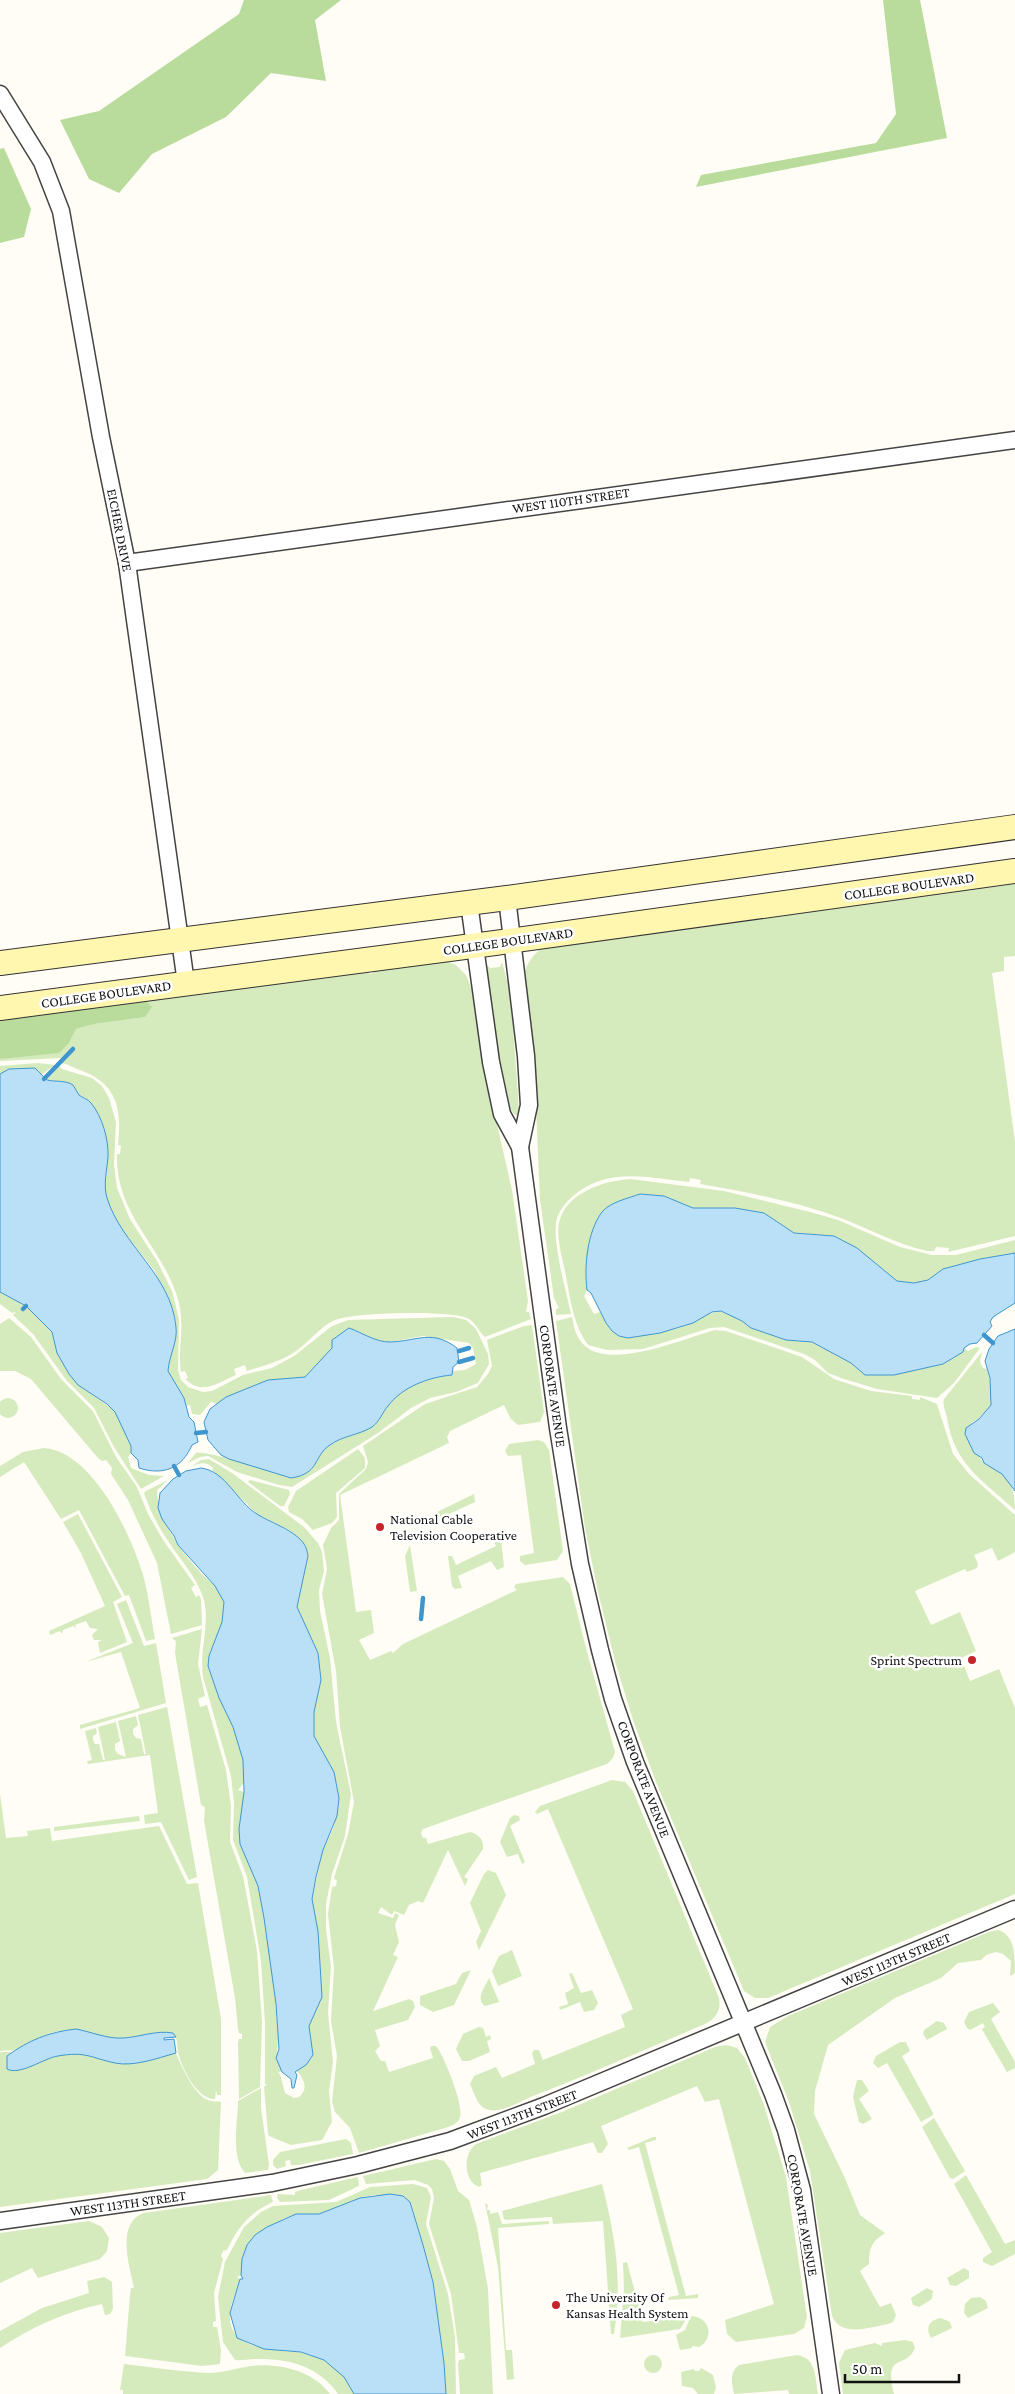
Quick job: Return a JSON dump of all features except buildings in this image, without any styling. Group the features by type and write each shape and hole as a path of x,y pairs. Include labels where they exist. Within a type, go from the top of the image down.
{"main road":[{"path":"0,963 469,903 1015,827"},
{"name":"COLLEGE BOULEVARD","path":"0,1008 476,946 1015,871"}],"street":[{"name":"EICHER DRIVE","path":"0,94 42,162 61,211 101,437 127,563 186,983"},
{"name":"WEST 110TH STREET","path":"127,563 1015,440"},
{"name":"CORPORATE AVENUE","path":"506,898 526,1056 529,1105 520,1147 558,1428 578,1555 613,1699 635,1762 773,2094 797,2167 808,2228 831,2394"},
{"name":"CORPORATE AVENUE","path":"469,903 491,1062 502,1114 520,1147"},
{"name":"WEST 113TH STREET","path":"0,2221 272,2183 406,2154 465,2136 516,2117 743,2023 1015,1908"}],"green space":[{"path":"244,0 341,0 315,20 326,81 271,73 226,117 152,154 119,193 89,179 60,120 99,111 239,14"},
{"path":"883,0 920,0 947,138 696,187 701,175 876,143 896,114"},
{"path":"4,148 31,209 24,237 0,243 0,149"},
{"path":"1015,881 1015,956 1004,957 1004,971 992,973 1015,1142 1015,1236 948,1252 949,1248 936,1247 934,1251 927,1251 882,1236 821,1211 770,1197 700,1184 701,1180 690,1178 689,1182 628,1176 614,1178 599,1181 586,1187 569,1199 558,1216 556,1244 571,1314 556,1315 556,1309 559,1308 554,1298 540,1200 534,1061 524,975 531,959 536,953 543,947 628,935 629,938 633,937 633,934"},
{"path":"446,961 456,965 466,975 472,990 482,1059 512,1190 528,1301 526,1312 529,1312 531,1319 485,1337 470,1320 457,1315 401,1313 345,1317 329,1323 298,1349 271,1364 247,1371 245,1365 234,1369 236,1375 210,1386 198,1387 192,1384 185,1379 188,1378 185,1371 181,1372 181,1315 176,1293 159,1258 130,1210 118,1175 117,1154 120,1154 121,1146 118,1145 119,1119 114,1098 102,1082 62,1063 75,1050 73,1048 61,1058 0,1061 0,1059 69,1043 76,1029 93,1024 145,1017 145,1000 368,971 369,974 373,973 373,970"},
{"path":"502,962 508,984 513,1026 519,1110 517,1115 511,1110 496,1041 486,970 487,965 490,968 500,967"},
{"path":"145,1000 152,1007 145,1017 94,1024 76,1029 69,1043 59,1053 0,1059 0,1020"},
{"path":"38,1063 55,1065 41,1075 35,1068 9,1069 0,1074 0,1066"},
{"path":"59,1066 62,1069 92,1078 102,1086 109,1098 116,1122 114,1165 117,1188 130,1219 157,1261 172,1291 179,1319 178,1370 181,1380 188,1387 203,1392 212,1391 243,1375 272,1368 294,1356 332,1326 348,1320 453,1317 466,1320 476,1329 488,1354 489,1364 478,1383 456,1392 430,1398 411,1408 378,1433 292,1487 237,1472 208,1456 200,1457 188,1463 196,1453 211,1454 288,1477 295,1477 313,1467 322,1452 331,1444 374,1425 393,1399 408,1388 434,1378 451,1375 452,1371 465,1370 476,1364 473,1348 469,1343 423,1336 390,1342 377,1340 349,1328 341,1336 336,1336 332,1348 305,1377 268,1380 226,1397 217,1404 211,1402 200,1415 192,1414 190,1405 186,1406 184,1398 168,1371 176,1322 170,1303 154,1270 120,1227 107,1200 105,1191 108,1150 102,1126 89,1101 77,1093 73,1085 47,1080"},
{"path":"630,1179 724,1191 810,1212 838,1220 900,1247 932,1255 956,1255 1015,1240 1015,1253 980,1259 943,1269 928,1280 914,1283 897,1281 857,1248 834,1236 794,1233 764,1213 735,1208 693,1208 664,1196 593,1230 586,1271 587,1290 584,1296 594,1314 600,1312 611,1331 628,1338 679,1328 693,1323 704,1315 721,1311 742,1321 751,1328 786,1340 812,1342 851,1363 865,1375 943,1364 963,1352 964,1348 968,1351 976,1347 980,1348 954,1383 937,1398 877,1389 844,1379 828,1373 815,1360 804,1354 724,1327 710,1328 643,1349 607,1350 588,1345 579,1329 571,1303 560,1250 558,1229 563,1212 569,1203 578,1196 587,1190 609,1182"},
{"path":"0,1292 24,1304 22,1310 28,1308 52,1333 57,1353 78,1385 114,1410 131,1446 131,1453 128,1457 131,1468 149,1475 164,1476 141,1489 114,1447 94,1408 67,1381 33,1334 13,1315 16,1312 12,1313 0,1304"},
{"path":"572,1317 579,1339 584,1345 596,1352 611,1355 629,1354 667,1345 715,1330 726,1331 802,1357 834,1379 871,1391 912,1396 912,1399 920,1400 920,1397 937,1404 953,1454 969,1474 1015,1515 1015,1552 998,1561 992,1548 974,1555 978,1564 977,1568 967,1572 965,1569 915,1591 931,1625 960,1612 976,1651 961,1658 970,1681 999,1669 1015,1708 1015,1894 768,1998 755,1998 744,1991 656,1782 633,1720 615,1661 585,1528 556,1321"},
{"path":"9,1318 31,1337 61,1379 93,1411 116,1457 137,1487 148,1514 163,1540 195,1585 191,1588 196,1597 199,1595 201,1599 202,1625 171,1634 157,1563 128,1500 111,1474 112,1468 106,1460 102,1461 98,1458 31,1379 15,1371 0,1371 0,1324"},
{"path":"532,1325 544,1412 540,1422 518,1425 511,1419 504,1405 450,1431 447,1437 449,1443 340,1495 356,1612 371,1610 374,1633 359,1640 370,1660 391,1651 393,1653 403,1644 517,1590 514,1587 516,1584 563,1577 570,1584 615,1752 613,1758 607,1764 423,1829 421,1833 423,1838 426,1838 428,1844 470,1832 480,1838 483,1843 483,1849 464,1877 468,1879 465,1886 448,1850 423,1903 418,1901 409,1905 404,1915 394,1911 392,1915 381,1907 378,1913 393,1918 395,1913 399,1915 395,1925 399,1942 393,1955 398,1957 373,2011 409,1999 413,2001 415,2007 408,2020 375,2030 380,2046 375,2051 381,2061 385,2061 389,2072 433,2058 430,2048 431,2046 436,2046 444,2059 452,2081 459,2103 460,2117 456,2123 450,2126 359,2153 350,2128 335,2112 332,2102 337,2056 331,2021 334,1968 328,1914 332,1887 336,1886 337,1881 334,1878 348,1834 354,1802 340,1727 336,1671 322,1594 327,1569 323,1545 331,1528 339,1520 339,1494 366,1469 368,1462 363,1446 425,1404 477,1387 492,1366 487,1340 524,1326"},
{"path":"982,1352 980,1362 983,1368 987,1369 991,1386 991,1405 978,1419 971,1423 974,1453 985,1464 992,1466 1008,1479 1013,1490 1015,1510 981,1480 963,1460 951,1434 944,1406 944,1399"},
{"path":"8,1398 15,1401 18,1408 15,1415 8,1418 1,1415 -2,1408 1,1401"},
{"path":"538,1440 544,1442 549,1450 563,1551 557,1560 525,1565 520,1561 520,1556 534,1553 521,1455 508,1456 505,1451 509,1444"},
{"path":"44,1448 62,1453 78,1463 107,1497 129,1538 143,1575 155,1639 146,1641 129,1595 125,1596 79,1510 61,1519 24,1462 0,1477 0,1466 23,1452"},
{"path":"358,1449 365,1458 365,1468 336,1493 337,1517 332,1523 313,1530 302,1519 289,1512 288,1507 296,1491"},
{"path":"209,1459 232,1473 304,1527 318,1543 322,1552 324,1571 319,1590 320,1611 330,1658 336,1722 351,1794 345,1836 332,1874 326,1904 326,1929 331,1966 328,2013 333,2062 329,2091 332,2122 322,2140 291,2145 269,2136 268,2133 264,2087 267,2084 265,2084 265,2023 261,1961 247,1877 233,1840 234,1803 231,1776 203,1677 202,1658 206,1609 201,1592 193,1576 158,1524 144,1493 146,1491 168,1480 157,1490 158,1502 166,1525 186,1556 214,1585 222,1597 224,1616 210,1653 209,1670 242,1753 244,1781 238,1790 244,1792 240,1844 258,1886 273,1970 278,2037 277,2054 282,2071 278,2073 280,2074 285,2093 294,2098 302,2094 305,2087 297,2071 312,2058 309,2026 313,2014 321,2001 321,1973 312,1899 323,1850 333,1829 339,1805 337,1784 314,1736 314,1712 321,1680 318,1653 297,1607 308,1556 301,1539 289,1530 257,1514 212,1470 211,1466 203,1463 192,1466 201,1460"},
{"path":"250,1480 289,1490 290,1494 284,1506 280,1506 248,1482"},
{"path":"474,1494 475,1502 421,1527 422,1522 432,1519 433,1514"},
{"path":"78,1514 122,1597 113,1602 127,1642 100,1653 98,1642 102,1640 94,1640 92,1635 98,1629 90,1628 86,1621 75,1625 76,1628 73,1626 63,1630 62,1634 60,1631 50,1635 49,1631 105,1606 81,1553 63,1522"},
{"path":"495,1534 501,1539 504,1567 497,1570 491,1561 458,1576 462,1588 455,1589 452,1586 448,1556 452,1556 456,1565 496,1546 492,1537"},
{"path":"410,1545 417,1591 410,1592 405,1556"},
{"path":"126,1600 144,1646 156,1643 166,1703 80,1729 80,1725 140,1708 121,1652 85,1662 133,1643 117,1604"},
{"path":"202,1629 198,1664 205,1696 198,1699 200,1707 207,1705 226,1770 231,1806 230,1842 243,1876 257,1951 262,2022 260,2087 239,2099 238,2043 239,2039 242,2039 242,2034 239,2033 238,2029 235,1998 204,1821 205,1807 201,1805 175,1653 176,1641 172,1638"},
{"path":"167,1707 197,1877 189,1880 161,1822 145,1824 144,1815 158,1813 150,1755 88,1764 87,1761 92,1760 85,1731 96,1728 97,1733 93,1736 93,1740 95,1744 99,1744 103,1760 105,1760 98,1727 116,1722 120,1741 115,1744 115,1750 118,1754 126,1757 118,1721 136,1716 138,1725 133,1729 133,1734 136,1738 141,1739 144,1754 146,1754 138,1715"},
{"path":"612,1780 625,1782 633,1791 719,1998 719,2010 713,2019 705,2024 598,2070 506,2108 500,2110 486,2109 479,2104 470,2084 474,2076 496,2067 502,2078 535,2064 532,2053 534,2050 539,2050 543,2060 625,2027 621,2015 633,2009 548,1809 537,1814 535,1812 540,1806"},
{"path":"0,1794 6,1838 28,1836 27,1831 50,1828 52,1841 159,1826 187,1884 198,1883 221,2019 221,2095 217,2095 216,2090 215,2099 209,2098 197,2090 181,2062 176,2038 173,2033 159,2032 134,2037 112,2038 68,2030 53,2032 15,2050 0,2051"},
{"path":"514,1815 519,1816 520,1820 510,1826 525,1862 522,1864 518,1854 507,1857 500,1842 510,1818"},
{"path":"139,1816 140,1821 54,1831 54,1827"},
{"path":"488,1870 496,1873 506,1895 479,1950 476,1942 481,1931 470,1903 484,1874"},
{"path":"998,1930 1008,1936 1011,1941 1015,1973 1010,1976 1011,1961 1003,1954 996,1952 986,1955 981,1960 958,1963 941,1978 895,1998 828,2045 815,2091 814,2114 844,2176 860,2215 885,2233 874,2243 870,2250 869,2264 860,2271 880,2307 891,2303 896,2315 893,2322 888,2324 865,2329 842,2327 836,2323 832,2316 810,2171 789,2102 765,2042 770,2027 788,2016 989,1932"},
{"path":"512,1950 522,1976 498,1986 492,1971 499,1956"},
{"path":"471,1970 454,2005 433,2012 420,2005 420,1996 456,1984 462,1973"},
{"path":"572,1973 581,1993 592,1990 598,2003 594,2010 584,2012 580,2002 560,2010 559,2007 568,2004 565,1993 574,1988 569,1974"},
{"path":"489,1978 499,2002 485,2006 482,2003 481,1996"},
{"path":"993,2003 1000,2012 991,2019 1015,2062 1015,2068 1007,2072 982,2029 985,2027 983,2023 970,2030 964,2022 969,2012"},
{"path":"937,2021 944,2023 947,2029 927,2040 923,2034 924,2030"},
{"path":"479,2027 483,2028 486,2037 490,2035 491,2039 487,2041 490,2052 469,2061 462,2061 456,2049 463,2034"},
{"path":"900,2042 906,2042 910,2051 902,2056 933,2113 933,2115 921,2122 887,2063 878,2068 873,2063 876,2056"},
{"path":"726,2045 737,2048 745,2058 764,2105 786,2177 807,2317 804,2328 794,2334 736,2342 727,2334 725,2320 774,2304 719,2099 705,2102 697,2086 601,2126 608,2144 602,2153 598,2153 593,2142 480,2173 482,2185 479,2187 470,2179 467,2167 469,2154 476,2144 562,2112 715,2047"},
{"path":"0,2052 12,2052 7,2056 26,2068 40,2061 65,2054 89,2055 127,2064 176,2053 185,2073 198,2093 208,2100 221,2102 218,2170 207,2179 0,2207"},
{"path":"857,2080 862,2080 869,2091 859,2099 872,2119 863,2124 859,2122 853,2097"},
{"path":"261,2088 261,2108 269,2165 268,2170 245,2173 240,2166 236,2148 238,2101"},
{"path":"934,2118 965,2171 953,2179 950,2178 922,2127"},
{"path":"656,2137 656,2140 645,2143 686,2296 698,2294 698,2298 668,2300 669,2297 679,2295 639,2147 629,2150 627,2148"},
{"path":"346,2139 351,2143 353,2154 298,2165 291,2165 290,2160 285,2161 286,2166 277,2169 273,2165 273,2160 280,2152"},
{"path":"436,2159 444,2161 450,2169 458,2191 469,2200 477,2227 488,2289 493,2394 460,2394 458,2364 459,2360 465,2359 464,2353 459,2353 451,2294 429,2224 434,2198 432,2189 428,2185 415,2180 366,2184 363,2176"},
{"path":"966,2175 1005,2244 1015,2240 1015,2254 992,2266 983,2262 983,2258 992,2252 954,2184"},
{"path":"358,2177 359,2186 329,2200 280,2202 277,2198 278,2194 295,2195 295,2192 301,2190"},
{"path":"413,2184 427,2188 431,2197 426,2224 448,2294 455,2337 456,2394 446,2394 444,2363 433,2282 412,2206 382,2195 360,2198 319,2214 302,2214 285,2218 255,2235 242,2259 241,2275 237,2277 240,2279 230,2311 231,2327 245,2342 266,2349 302,2353 329,2362 342,2374 354,2394 338,2394 330,2384 312,2370 291,2362 267,2359 235,2360 223,2342 218,2297 225,2262 244,2227 261,2212 273,2206 336,2202 370,2187"},
{"path":"602,2184 611,2222 618,2277 617,2314 614,2334 611,2334 603,2221 553,2224 552,2217 506,2220 502,2211"},
{"path":"271,2195 273,2202 245,2222 221,2256 223,2259 214,2293 216,2321 213,2322 213,2327 217,2327 221,2350 220,2364 202,2366 125,2356 130,2295 131,2288 134,2288 128,2258 127,2236 135,2218 144,2213"},
{"path":"485,2203 488,2205 487,2210 490,2210 490,2214 498,2212 502,2224 549,2221 549,2224 498,2228 506,2350 512,2350 514,2379 507,2380 508,2394 498,2267"},
{"path":"89,2221 102,2227 109,2238 107,2251 100,2259 38,2278 32,2268 0,2283 0,2233"},
{"path":"627,2262 643,2322 683,2317 685,2321 680,2329 620,2338 624,2289 623,2263"},
{"path":"964,2268 969,2271 969,2278 956,2286 950,2285 947,2278"},
{"path":"104,2277 112,2282 113,2309 110,2314 105,2315 102,2304 75,2311 36,2327 0,2348 0,2331 42,2308 89,2293 87,2281"},
{"path":"927,2288 933,2291 932,2299 919,2307 913,2305 911,2298"},
{"path":"980,2297 986,2301 988,2308 968,2318 964,2313 965,2304 971,2298"},
{"path":"691,2316 703,2320 709,2334 704,2343 699,2347 692,2346 692,2348 680,2350 676,2335 685,2330"},
{"path":"941,2318 950,2322 952,2328 931,2338 928,2331 929,2325"},
{"path":"905,2340 913,2342 915,2348 911,2355 894,2366 892,2380 894,2394 843,2394 839,2363 845,2350 875,2343 882,2346 882,2343"},
{"path":"653,2355 661,2360 662,2364 657,2372 653,2373 645,2368 644,2364 649,2356"},
{"path":"797,2355 804,2357 812,2364 818,2394 789,2394 788,2390 734,2394 732,2375 739,2365"},
{"path":"124,2364 209,2373 261,2365 283,2367 314,2379 330,2394 123,2394 123,2390 120,2390"},
{"path":"701,2368 713,2375 716,2387 714,2394 698,2394 693,2388 682,2386 681,2372 694,2369 699,2371"}],"water":[{"path":"35,1068 47,1080 73,1085 79,1095 88,1100 95,1108 104,1128 107,1143 108,1157 105,1183 107,1198 123,1231 156,1276 172,1308 176,1332 168,1371 184,1398 189,1417 194,1422 198,1442 192,1445 183,1459 171,1468 156,1471 139,1468 138,1460 131,1453 131,1446 115,1412 107,1404 78,1385 69,1374 57,1353 52,1332 26,1306 0,1292 0,1074 9,1069"},
{"path":"640,1194 664,1196 693,1208 735,1208 764,1213 794,1233 834,1236 857,1248 897,1281 914,1283 928,1280 943,1269 980,1259 1015,1253 1015,1303 993,1317 990,1322 992,1326 977,1343 970,1344 964,1348 963,1352 943,1364 894,1375 865,1375 851,1363 812,1342 786,1340 751,1328 742,1321 721,1311 712,1312 693,1323 660,1333 628,1338 619,1336 606,1323 591,1293 587,1290 586,1260 593,1229 602,1212 615,1203"},
{"path":"349,1328 385,1342 432,1337 440,1339 457,1348 459,1362 453,1367 452,1375 425,1381 401,1393 372,1427 330,1445 321,1454 312,1469 300,1476 291,1478 221,1455 208,1440 204,1422 210,1409 226,1397 268,1380 305,1377 332,1348 332,1340"},
{"path":"1015,1329 1015,1491 1002,1474 984,1463 982,1458 974,1453 965,1434 966,1428 979,1419 991,1405 990,1378 985,1361 989,1349 998,1336"},
{"path":"201,1468 210,1470 217,1475 250,1509 300,1539 308,1556 297,1607 318,1653 321,1680 314,1712 314,1736 334,1772 339,1798 337,1816 323,1850 312,1899 318,1931 322,1997 309,2026 313,2055 306,2065 295,2072 297,2075 294,2088 292,2088 291,2079 282,2072 276,2058 279,2049 276,2004 264,1918 258,1886 240,1844 239,1829 244,1792 243,1760 233,1727 219,1698 208,1666 209,1656 222,1622 224,1602 215,1586 178,1545 162,1519 158,1508 160,1493 173,1479 186,1471"},
{"path":"76,2029 117,2038 160,2032 173,2033 176,2037 164,2038 164,2040 174,2039 176,2053 130,2064 115,2063 75,2054 52,2057 18,2070 12,2071 7,2069 7,2056 23,2045 57,2032"},
{"path":"390,2194 403,2196 410,2202 423,2245 433,2282 444,2363 446,2394 354,2394 344,2377 324,2360 301,2352 264,2349 237,2338 230,2313 240,2279 243,2279 241,2275 242,2259 247,2245 255,2235 267,2227 296,2214 319,2214 360,2198"}],"waterway":[{"path":"44,1079 73,1049"},
{"path":"23,1309 26,1306"},
{"path":"984,1335 993,1343"},
{"path":"459,1351 469,1348"},
{"path":"459,1362 473,1358"},
{"path":"196,1433 206,1432"},
{"path":"174,1466 179,1475"},
{"path":"421,1619 423,1598"}],"place":[{"name":"National Cable Television Cooperative","path":"380,1527"},
{"name":"Sprint Spectrum","path":"972,1660"},
{"name":"The University Of Kansas Health System","path":"556,2305"}]}
